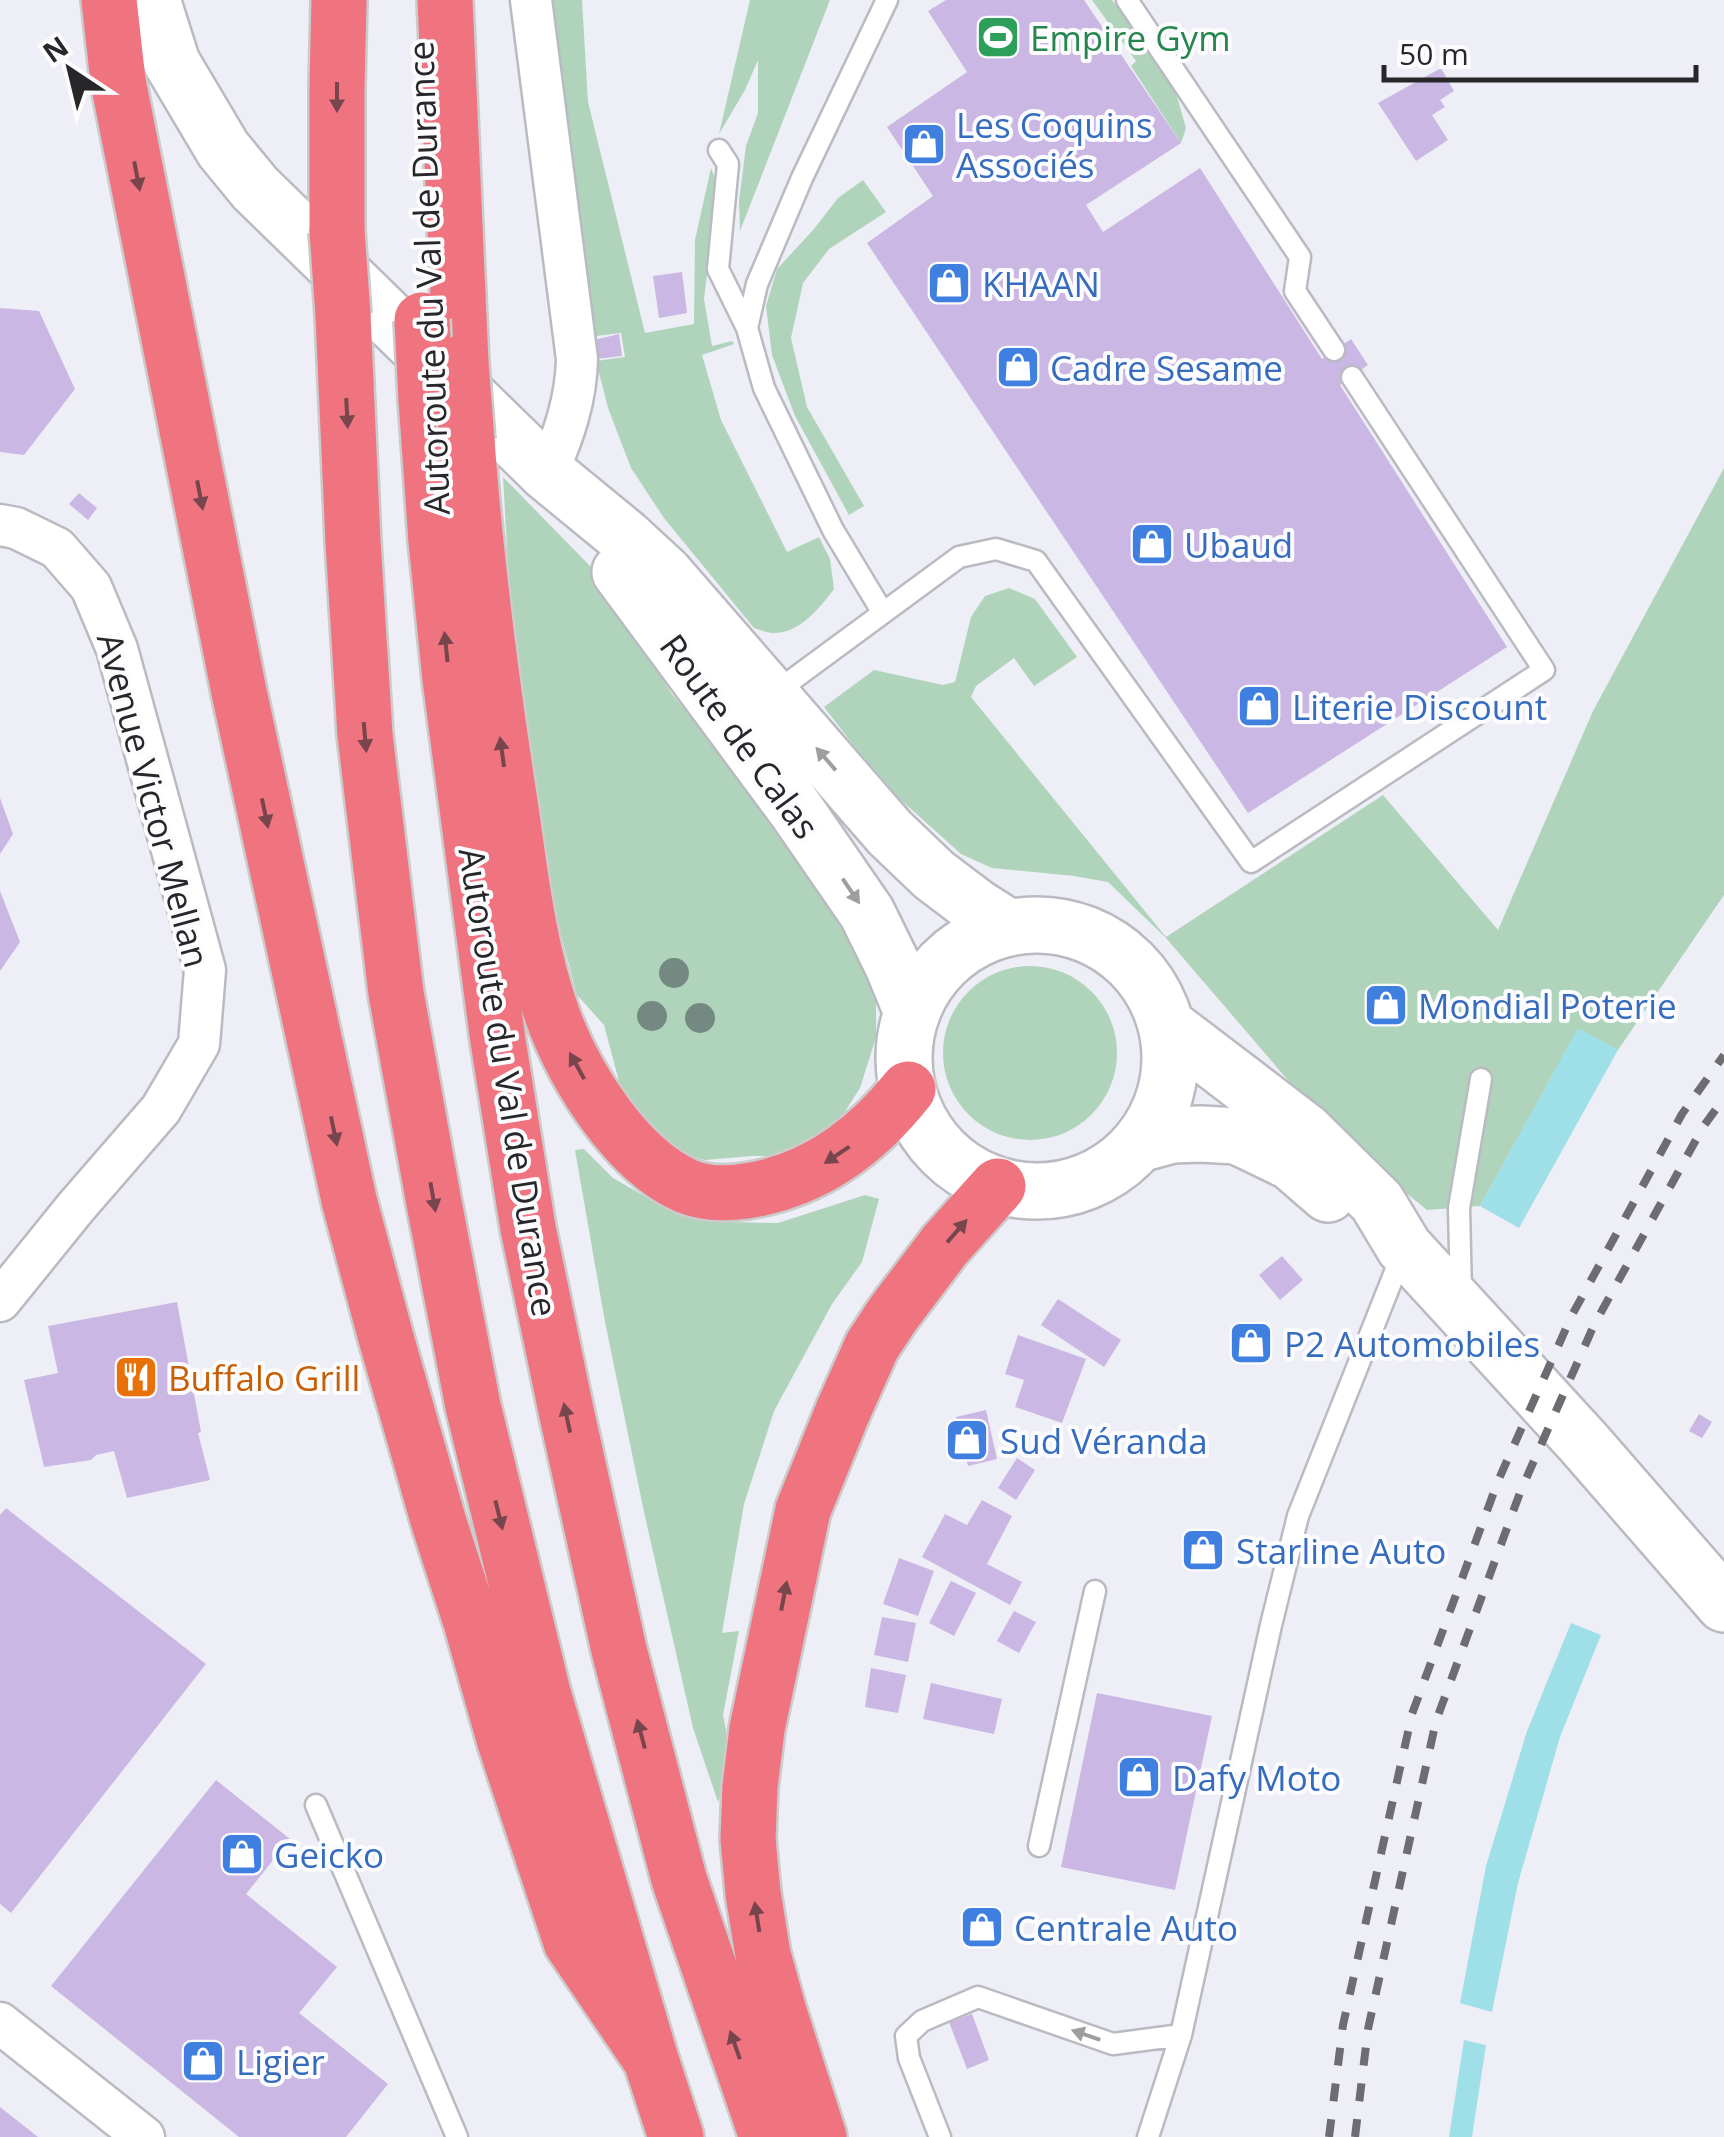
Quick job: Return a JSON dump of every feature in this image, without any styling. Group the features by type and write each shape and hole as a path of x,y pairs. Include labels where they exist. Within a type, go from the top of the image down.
{"highway":[{"path":"84,0 118,81"},
{"path":"110,0 118,81 239,692 349,1200 438,1523 571,1942 651,2060"},
{"path":"340,0 337,232 352,542 365,734 399,1012 472,1406 542,1694 676,2137"},
{"name":"Autoroute du Val de Durance","path":"421,0 418,132 422,320 444,381 436,541 450,679 498,1041 528,1228 615,1632 679,1879 767,2137"},
{"path":"445,0 444,381 467,441 484,630 528,921 554,1019 573,1060 615,1126 661,1172 703,1191 733,1193 790,1181 820,1167 865,1137 908,1089"},
{"path":"819,2137 778,2012 753,1893 749,1822 757,1729 803,1510 842,1411 872,1346 893,1314 998,1186"}],"main road":[{"name":"Route de Calas","path":"152,0 172,63 241,173 546,473 665,574 890,833 934,875 1010,928"},
{"name":"Route de Calas","path":"546,473 796,810 867,913 912,1012"},
{"path":"1010,928 1070,930 1108,946 1150,988 1166,1026 1170,1066 1161,1107 1138,1144 1116,1165 1089,1181 1060,1190 1028,1191 998,1186 962,1168 933,1142 914,1108 904,1050 912,1012 924,988 962,949 1010,928"},
{"path":"1166,1026 1305,1131 1378,1202 1404,1247 1583,1442 1724,1604"},
{"path":"1138,1144 1172,1136 1237,1136 1291,1162 1355,1216 1404,1247"}],"street":[{"path":"531,0 577,358 571,412 546,473"},
{"name":"Avenue Victor Mellan","path":"0,525 16,528 57,548 91,588 117,649 206,970 199,1044 161,1109 0,1301"},
{"path":"0,2024 144,2137"}],"lane":[{"path":"746,328 757,284 802,178 886,0"},
{"path":"1127,0 1300,257 1295,292 1334,350"},
{"path":"719,150 728,164 718,269 746,328 764,388 833,530 882,612"},
{"path":"771,696 959,557 996,549 1036,561 1251,862 1544,670 1352,377"},
{"path":"1462,1310 1459,1208 1481,1078"},
{"path":"1148,2137 1181,2035 1298,1516 1404,1247"},
{"path":"1039,1846 1094,1592"},
{"path":"316,1805 456,2137"},
{"path":"940,2137 909,2058 906,2036 922,2022 978,1997 1113,2044 1181,2035"}],"green space":[{"path":"554,0 582,0 588,102 645,333 694,324 695,240 711,168 718,187 704,299 712,346 732,341 734,344 702,355 721,420 787,552 819,537 830,559 834,589 815,612 790,630 771,633 754,628 664,518 631,468 608,408 596,361 625,357 621,333 588,337 551,21"},
{"path":"750,0 830,0 740,231 739,201 746,146 758,113 758,60 719,134"},
{"path":"1092,0 1112,0 1175,90 1186,128 1181,143 1131,66 1136,61"},
{"path":"863,180 886,212 829,249 803,283 791,338 807,407 864,506 849,515 795,416 772,355 766,306 777,269 838,198"},
{"path":"1724,468 1724,895 1618,1050 1578,1029 1480,1206 1427,1210 1336,1136 1166,938 1108,882 992,868 961,854 901,800 824,707 874,670 943,685 955,682 971,617 985,596 1009,588 1035,599 1077,657 1034,686 1014,658 976,686 971,697 1166,937 1383,795 1498,930 1593,711"},
{"path":"503,477 591,567 672,694 747,785 858,940 876,996 876,1037 860,1088 839,1121 795,1156 705,1160 664,1151 636,1121 620,1085 604,1025 577,995 545,874 523,730"},
{"path":"1030,966 1063,973 1091,992 1110,1020 1117,1053 1110,1086 1091,1114 1063,1133 1030,1140 997,1133 969,1114 950,1086 943,1053 950,1020 969,992 997,973"},
{"path":"584,1149 613,1178 669,1210 723,1222 778,1223 865,1195 879,1199 862,1262 832,1304 774,1411 744,1504 722,1633 739,1631 723,1715 729,1745 718,1802 693,1728 605,1322 575,1150"}],"water":[{"path":"1578,1028 1618,1050 1519,1228 1480,1206"},
{"path":"1571,1623 1601,1635 1560,1737 1518,1883 1492,2012 1460,2003 1486,1866 1527,1731"},
{"path":"1464,2040 1486,2045 1472,2137 1449,2137"}],"building":[{"path":"946,0 1084,0 1181,143 1086,205 1103,232 1200,168 1322,359 1351,339 1368,365 1340,385 1507,647 1248,813 867,243 933,196 887,127 967,72 928,11"},
{"path":"1441,68 1454,91 1440,100 1445,107 1432,115 1448,140 1416,161 1378,103"},
{"path":"682,272 687,313 659,318 653,276"},
{"path":"0,308 39,311 75,389 24,455 0,452"},
{"path":"619,334 622,356 596,359 594,340"},
{"path":"79,493 97,508 88,520 69,504"},
{"path":"0,798 13,834 0,854"},
{"path":"0,891 20,942 0,971"},
{"path":"1282,1256 1303,1280 1280,1300 1259,1275"},
{"path":"1058,1299 1121,1340 1104,1367 1041,1325"},
{"path":"177,1302 201,1432 198,1433 210,1480 127,1498 114,1451 91,1460 44,1467 24,1380 58,1373 48,1326"},
{"path":"1018,1335 1086,1359 1062,1423 1015,1407 1024,1380 1005,1374"},
{"path":"986,1410 997,1459 968,1466 956,1417"},
{"path":"1699,1414 1712,1422 1702,1438 1689,1431"},
{"path":"1017,1458 1035,1470 1016,1500 998,1488"},
{"path":"982,1500 1012,1516 987,1564 1022,1582 1010,1605 922,1557 945,1514 967,1525"},
{"path":"6,1508 206,1664 11,1913 0,1904 0,1515"},
{"path":"899,1558 934,1571 918,1616 883,1604"},
{"path":"951,1581 976,1593 954,1636 929,1623"},
{"path":"1014,1611 1036,1622 1019,1653 997,1641"},
{"path":"882,1617 916,1623 908,1662 874,1655"},
{"path":"871,1668 906,1675 898,1713 865,1707"},
{"path":"931,1683 1002,1699 994,1734 923,1719"},
{"name":"Dafy Moto","path":"1097,1693 1212,1716 1175,1890 1061,1867"},
{"path":"216,1780 290,1839 246,1894 337,1967 299,2013 388,2084 346,2137 239,2137 51,1986"},
{"path":"972,2014 989,2060 967,2069 949,2022"},
{"path":"0,2107 38,2137 0,2137"}],"railway":[{"path":"1329,2137 1343,2025 1412,1714 1498,1481 1572,1315 1682,1114 1724,1055"},
{"path":"1355,2137 1368,2029 1436,1721 1521,1490 1594,1325 1703,1127 1724,1098"}],"place":[{"name":"Empire Gym","path":"998,37"},
{"name":"Les Coquins Associés","path":"924,144"},
{"name":"KHAAN","path":"949,283"},
{"name":"Cadre Sesame","path":"1018,367"},
{"name":"Ubaud","path":"1152,544"},
{"name":"Literie Discount","path":"1259,706"},
{"name":"Mondial Poterie","path":"1386,1005"},
{"name":"P2 Automobiles","path":"1251,1343"},
{"name":"Buffalo Grill","path":"136,1377"},
{"name":"Sud Véranda","path":"967,1440"},
{"name":"Starline Auto","path":"1203,1550"},
{"name":"Dafy Moto","path":"1139,1777"},
{"name":"Geicko","path":"242,1854"},
{"name":"Centrale Auto","path":"982,1927"},
{"name":"Ligier","path":"203,2061"}]}
